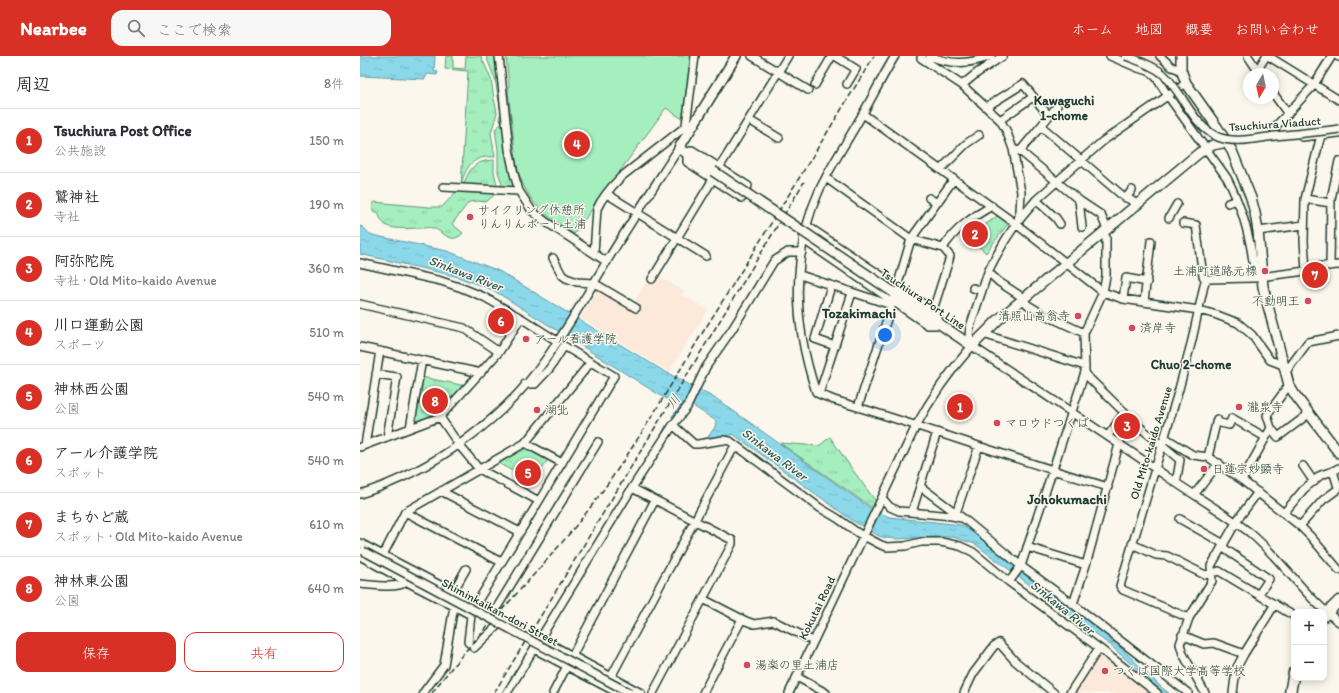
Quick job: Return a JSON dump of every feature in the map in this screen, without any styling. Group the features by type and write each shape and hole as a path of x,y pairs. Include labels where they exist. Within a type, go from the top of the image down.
{"highway":[{"path":"1327,612 1339,601"},
{"path":"1290,693 1292,681"}],"main road":[{"path":"683,150 736,56"},
{"path":"1183,57 1177,69 1227,142 1256,213 1258,231 1258,277 1263,287 1289,385 1339,453"},
{"path":"972,346 983,334 1023,299 1206,149 1213,145 1227,142"},
{"name":"Tsuchiura Port Line","path":"683,150 893,296 940,324 972,346"},
{"path":"807,227 893,296"},
{"path":"804,239 893,296"}],"street":[{"path":"499,56 509,150 522,201 546,222 607,262"},
{"path":"594,253 597,209 600,203 621,177 685,126 695,56"},
{"path":"752,56 808,90"},
{"path":"652,279 715,172 788,56"},
{"path":"815,85 834,56 856,68 847,84"},
{"path":"895,56 826,178 814,203 804,239 800,275 799,307 802,336 808,366 816,392 916,426 1108,487"},
{"path":"930,56 958,63 976,61 991,56"},
{"path":"1110,56 1149,71 1156,77 1227,178 1237,201 1258,277"},
{"name":"Tsuchiura Viaduct","path":"1126,56 1152,66 1163,74 1180,94 1203,127 1213,135 1238,140 1339,128"},
{"path":"1158,81 1177,69 1160,56"},
{"path":"1248,56 1256,68"},
{"path":"1261,68 1267,56 1339,100"},
{"path":"1274,134 1276,126 1315,85 1332,56"},
{"path":"920,57 962,85 1000,120 1006,130 1016,150 1021,192 1020,211 1016,224"},
{"path":"962,85 999,57"},
{"path":"1186,83 1103,141 1036,200 1016,224 988,272 968,333 972,346 1236,523 1261,543 1320,609"},
{"path":"986,107 1023,84 1049,116"},
{"path":"1000,120 1034,97"},
{"path":"1279,101 1288,114"},
{"path":"1016,150 1041,126 1057,106"},
{"path":"863,114 992,206 1103,292 1123,299 1199,310 1238,323 1252,335 1270,360 1284,369 1308,342 1339,336"},
{"path":"749,120 779,138"},
{"path":"1041,126 1126,198 1138,205"},
{"path":"1227,142 1274,134 1339,128"},
{"path":"1227,142 1234,143 1339,133"},
{"path":"941,169 966,144 979,135"},
{"path":"1306,271 1304,200 1321,135"},
{"path":"360,494 412,472 459,445 495,415 526,384 548,357 637,214 683,150"},
{"path":"1011,579 1021,566 1072,413 1085,369 1084,333 1103,292 1106,276 1106,237 1101,215 1079,200 1016,150"},
{"path":"1330,266 1331,203 1338,174 1339,161"},
{"path":"715,172 748,186"},
{"path":"715,172 742,198"},
{"path":"826,178 911,239 943,248 950,256 932,310"},
{"path":"858,407 911,239 954,178"},
{"path":"443,187 519,191"},
{"path":"1126,198 1132,190"},
{"path":"607,194 706,256"},
{"path":"929,198 937,203"},
{"path":"1228,203 1251,198"},
{"path":"1036,200 1056,218 1060,224"},
{"path":"1079,200 1082,227"},
{"path":"1304,200 1331,203"},
{"path":"1169,218 1177,204"},
{"path":"943,248 961,226 975,215 992,206"},
{"path":"1184,225 1196,225 1203,276 1206,281 1258,277 1306,271 1312,267 1339,265"},
{"path":"1258,231 1304,225"},
{"path":"1144,302 1151,241"},
{"path":"507,693 632,488 673,425 687,407 706,367 733,328 774,261 788,252 802,252"},
{"path":"553,258 566,278 577,282 594,283 636,308"},
{"path":"360,263 441,281 462,288 484,297 558,340"},
{"path":"988,272 999,282 1013,290 1028,305 1043,314 1084,333"},
{"path":"800,275 852,293 893,296"},
{"path":"1123,299 1126,278 1147,282"},
{"name":"Old Mito-kaido Avenue","path":"1189,618 1121,590 1120,586 1184,368 1206,281"},
{"path":"831,286 815,339 834,346"},
{"path":"972,288 982,291"},
{"path":"819,394 852,293"},
{"path":"360,304 464,328 499,352"},
{"path":"362,446 440,417 499,352 521,318"},
{"path":"983,334 1085,369"},
{"path":"496,627 474,648 468,642 471,614 477,603 614,376 564,346 542,378 535,384 526,384"},
{"name":"Kokutai Road","path":"789,693 916,426 942,382 957,362 972,346"},
{"path":"360,347 481,372"},
{"path":"362,446 380,351"},
{"path":"410,428 422,360"},
{"path":"383,555 405,512 525,443 591,362"},
{"path":"1085,369 1088,377 1124,413 1135,423 1162,442 1178,457 1180,460 1177,478"},
{"path":"376,374 397,377 387,437"},
{"path":"1289,385 1267,415 1271,428 1278,437 1306,416"},
{"path":"1110,433 1124,413"},
{"path":"440,417 478,470 539,501"},
{"path":"1208,457 1216,420 1229,425 1232,418 1265,437"},
{"path":"1073,604 1086,565 1121,438 1135,423"},
{"path":"673,425 694,444 727,440 737,445 740,449 820,508 888,547 905,546 921,542 941,542 960,546 973,552 1011,579 1157,693"},
{"path":"1242,480 1271,428"},
{"path":"912,512 937,432"},
{"path":"360,543 490,611 496,610 598,442"},
{"path":"1162,442 1193,455 1208,457 1242,480 1312,537 1339,570"},
{"path":"525,443 562,463"},
{"path":"956,513 979,446"},
{"path":"611,677 733,449 740,449"},
{"path":"1197,491 1218,463"},
{"path":"1303,466 1314,482"},
{"path":"1284,513 1301,492 1321,475 1336,470 1338,489 1323,500 1300,526"},
{"path":"921,487 964,519 1021,566 1073,604 1188,693"},
{"path":"632,488 695,520 732,540 733,542 653,693"},
{"path":"441,491 520,532"},
{"path":"1205,693 1180,648 1182,635 1189,618 1212,581 1211,566 1247,505 1258,492"},
{"path":"882,498 893,509 952,516 964,519"},
{"path":"572,656 655,500"},
{"path":"405,512 501,562"},
{"path":"1180,519 1223,546 1269,579 1259,594"},
{"path":"1132,544 1156,556 1167,556 1205,575 1219,571 1291,614"},
{"path":"1027,547 1086,565"},
{"path":"361,552 407,582 471,614"},
{"name":"Shiminkaikan-dori Street","path":"361,552 630,693"},
{"path":"453,592 466,569"},
{"path":"360,584 382,586 403,585 407,582"},
{"path":"703,599 742,620 754,624 774,621 813,641"},
{"path":"1233,693 1236,669 1275,604"},
{"path":"423,693 444,665 454,606"},
{"path":"1327,615 1339,622"},
{"path":"703,693 742,620"},
{"path":"1182,635 1204,644 1214,642 1244,654"},
{"path":"541,639 641,693"},
{"path":"964,693 973,674 994,646 999,643 1015,661 1054,693"},
{"path":"1070,693 1099,648"},
{"path":"534,649 618,693"},
{"path":"553,693 567,666"},
{"path":"797,677 826,693"}],"shaded area":[{"path":"1134,56 1157,56 1160,58 1159,66"},
{"path":"652,273 684,291 682,295 708,310 669,372 581,318 600,285 633,304"},
{"name":"つくば国際大学高等学校","path":"1098,649 1154,693 1070,693"}],"green space":[{"path":"446,56 453,56 453,68 465,69 466,56 481,56 491,79 497,113 491,133 495,157 481,158 471,164 465,173 461,186 468,71 445,69"},
{"path":"486,56 497,56 518,190 501,189 502,184 498,172 498,150 495,129 502,123 499,118 501,113 495,79"},
{"path":"506,56 694,56 684,120 666,108 574,234 538,207 527,191 517,168 508,92 509,86"},
{"path":"494,160 494,172 498,189 463,187 470,170 473,167 482,162"},
{"path":"456,192 490,193 494,195 486,202 469,202 452,224 463,233 455,238 448,237 432,228 395,228 387,226 380,219 378,213 373,212 373,202 442,207"},
{"path":"1000,214 1013,224 1007,225 986,253 974,242 979,229"},
{"path":"422,377 466,386 440,415 416,424 413,422"},
{"path":"830,437 877,503 871,507 780,443 819,446"},
{"path":"525,447 548,459 534,483 498,463"}],"water":[{"path":"360,56 435,56 434,71 438,72 437,75 427,74 425,79 360,76"},
{"name":"Sinkawa River","path":"360,226 372,235 447,251 499,271 662,370 718,400 870,508 889,517 961,525 980,537 1113,640 1110,645 975,544 953,537 898,539 879,536 853,521 733,434 717,439 708,437 715,427 716,421 690,404 681,406 661,396 493,290 455,276 360,254"},
{"path":"1114,641 1169,693 1164,693 1160,690 1111,646"}],"waterway":[{"name":"川","path":"672,417 681,406"},
{"path":"662,434 666,426"}],"railway":[{"path":"432,693 473,642 539,569 581,519 615,474 654,414 874,56"},
{"path":"494,693 804,182"}],"place":[{"name":"川口運動公園","path":"577,144"},
{"name":"サイクリング休憩所 りんりんポート土浦","path":"470,217"},
{"name":"鷲神社","path":"975,234"},
{"name":"土浦町道路元標","path":"1265,271"},
{"name":"まちかど蔵","path":"1315,275"},
{"name":"不動明王","path":"1308,301"},
{"name":"清照山高翁寺","path":"1078,316"},
{"name":"アール介護学院","path":"501,321"},
{"name":"済岸寺","path":"1132,328"},
{"name":"アール看護学院","path":"526,339"},
{"name":"神林東公園","path":"435,401"},
{"name":"Tsuchiura Post Office","path":"960,407"},
{"name":"瀧泉寺","path":"1239,407"},
{"name":"湖北","path":"537,410"},
{"name":"マロウドつくば","path":"997,423"},
{"name":"阿弥陀院","path":"1127,426"},
{"name":"日蓮宗妙顕寺","path":"1204,469"},
{"name":"神林西公園","path":"528,473"},
{"name":"湯楽の里土浦店","path":"747,665"},
{"name":"つくば国際大学高等学校","path":"1105,671"}],"district":[{"name":"Kawaguchi 1-chome","path":"1064,108"},
{"name":"Tozakimachi","path":"859,313"},
{"name":"Chuo 2-chome","path":"1191,364"},
{"name":"Johokumachi","path":"1067,499"}]}
